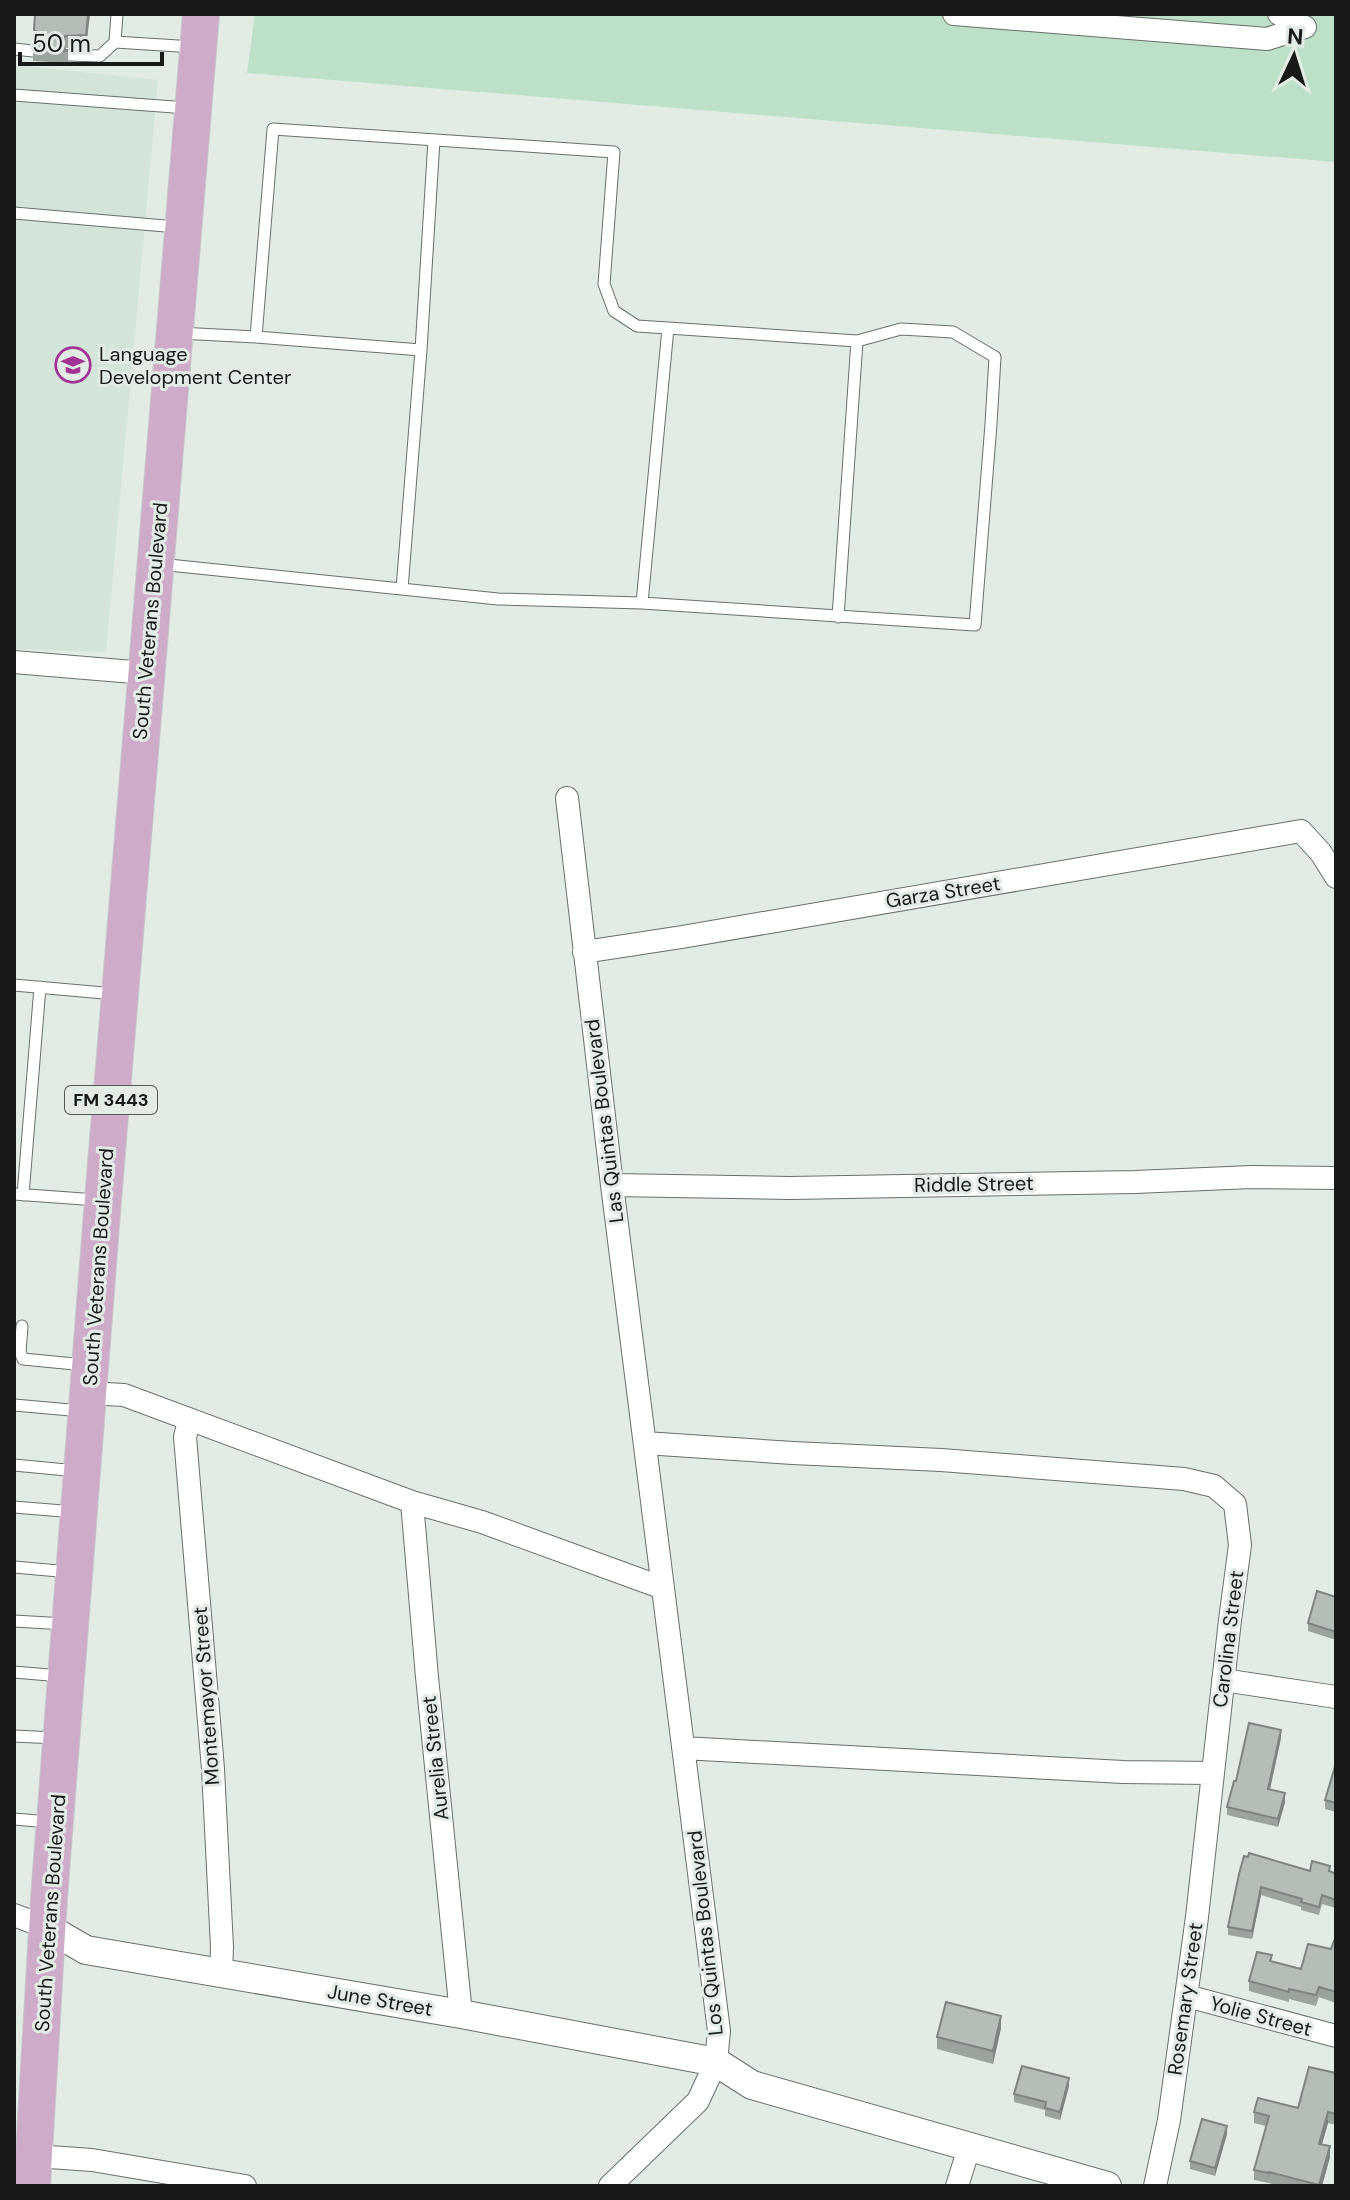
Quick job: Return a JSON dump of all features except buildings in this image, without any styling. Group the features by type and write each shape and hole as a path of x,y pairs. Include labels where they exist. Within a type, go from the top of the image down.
{"main road":[{"name":"South Veterans Boulevard","path":"34,2171 61,1738 199,31"}],"street":[{"path":"954,14 1106,20 1267,39 1305,27 1279,14"},
{"path":"14,662 145,673"},
{"name":"Las Quintas Boulevard","path":"567,798 645,1443"},
{"name":"Garza Street","path":"584,952 1301,831 1321,853 1336,877"},
{"name":"Riddle Street","path":"612,1185 790,1188 1252,1177 1336,1178"},
{"path":"89,1390 124,1395 165,1409 189,1421 412,1502 482,1522 663,1588"},
{"name":"Montemayor Street","path":"189,1421 185,1437 213,1769 221,1973"},
{"name":"Carolina Street","path":"645,1443 941,1460 1184,1479 1214,1486 1235,1504 1240,1545 1206,1829"},
{"name":"Los Quintas Boulevard","path":"645,1443 719,2031 716,2062 752,2085 1107,2186"},
{"name":"Aurelia Street","path":"412,1502 461,2014"},
{"path":"1223,1680 1336,1697"},
{"path":"683,1748 1123,1772 1212,1773"},
{"name":"Rosemary Street","path":"1157,2178 1169,2120 1187,1996 1206,1829"},
{"path":"14,1915 48,1928"},
{"name":"June Street","path":"48,1928 86,1950 461,2014 716,2062"},
{"name":"Yolie Street","path":"1187,1996 1336,2036"},
{"path":"610,2186 698,2101 716,2062"},
{"path":"957,2186 969,2148"},
{"path":"34,2171 92,2160 245,2186"}],"lane":[{"path":"115,42 117,14"},
{"path":"70,55 100,56 115,42 199,31"},
{"path":"14,49 33,51"},
{"path":"14,95 192,108"},
{"path":"154,563 498,599 642,603 975,625 995,357 953,332 901,329 857,341 637,326 614,311 604,284 614,152 273,129 256,337"},
{"path":"402,589 434,140"},
{"path":"14,213 182,227"},
{"path":"642,603 668,328"},
{"path":"174,332 421,350"},
{"path":"838,617 857,341"},
{"path":"14,985 119,994"},
{"path":"40,987 19,1194 103,1200"},
{"path":"22,1326 20,1352 23,1359 89,1390"},
{"path":"14,1405 89,1390"},
{"path":"14,1465 82,1471"},
{"path":"14,1507 79,1512"},
{"path":"14,1567 74,1572"},
{"path":"14,1621 70,1624"},
{"path":"14,1672 66,1676"},
{"path":"14,1736 61,1738"},
{"path":"14,1819 55,1822"}],"shaded area":[{"name":"Language Development Center","path":"14,65 158,80 106,652 14,649"}],"green space":[{"path":"255,14 1336,14 1336,162 247,73"}],"place":[{"name":"Language Development Center","path":"73,365"}]}
